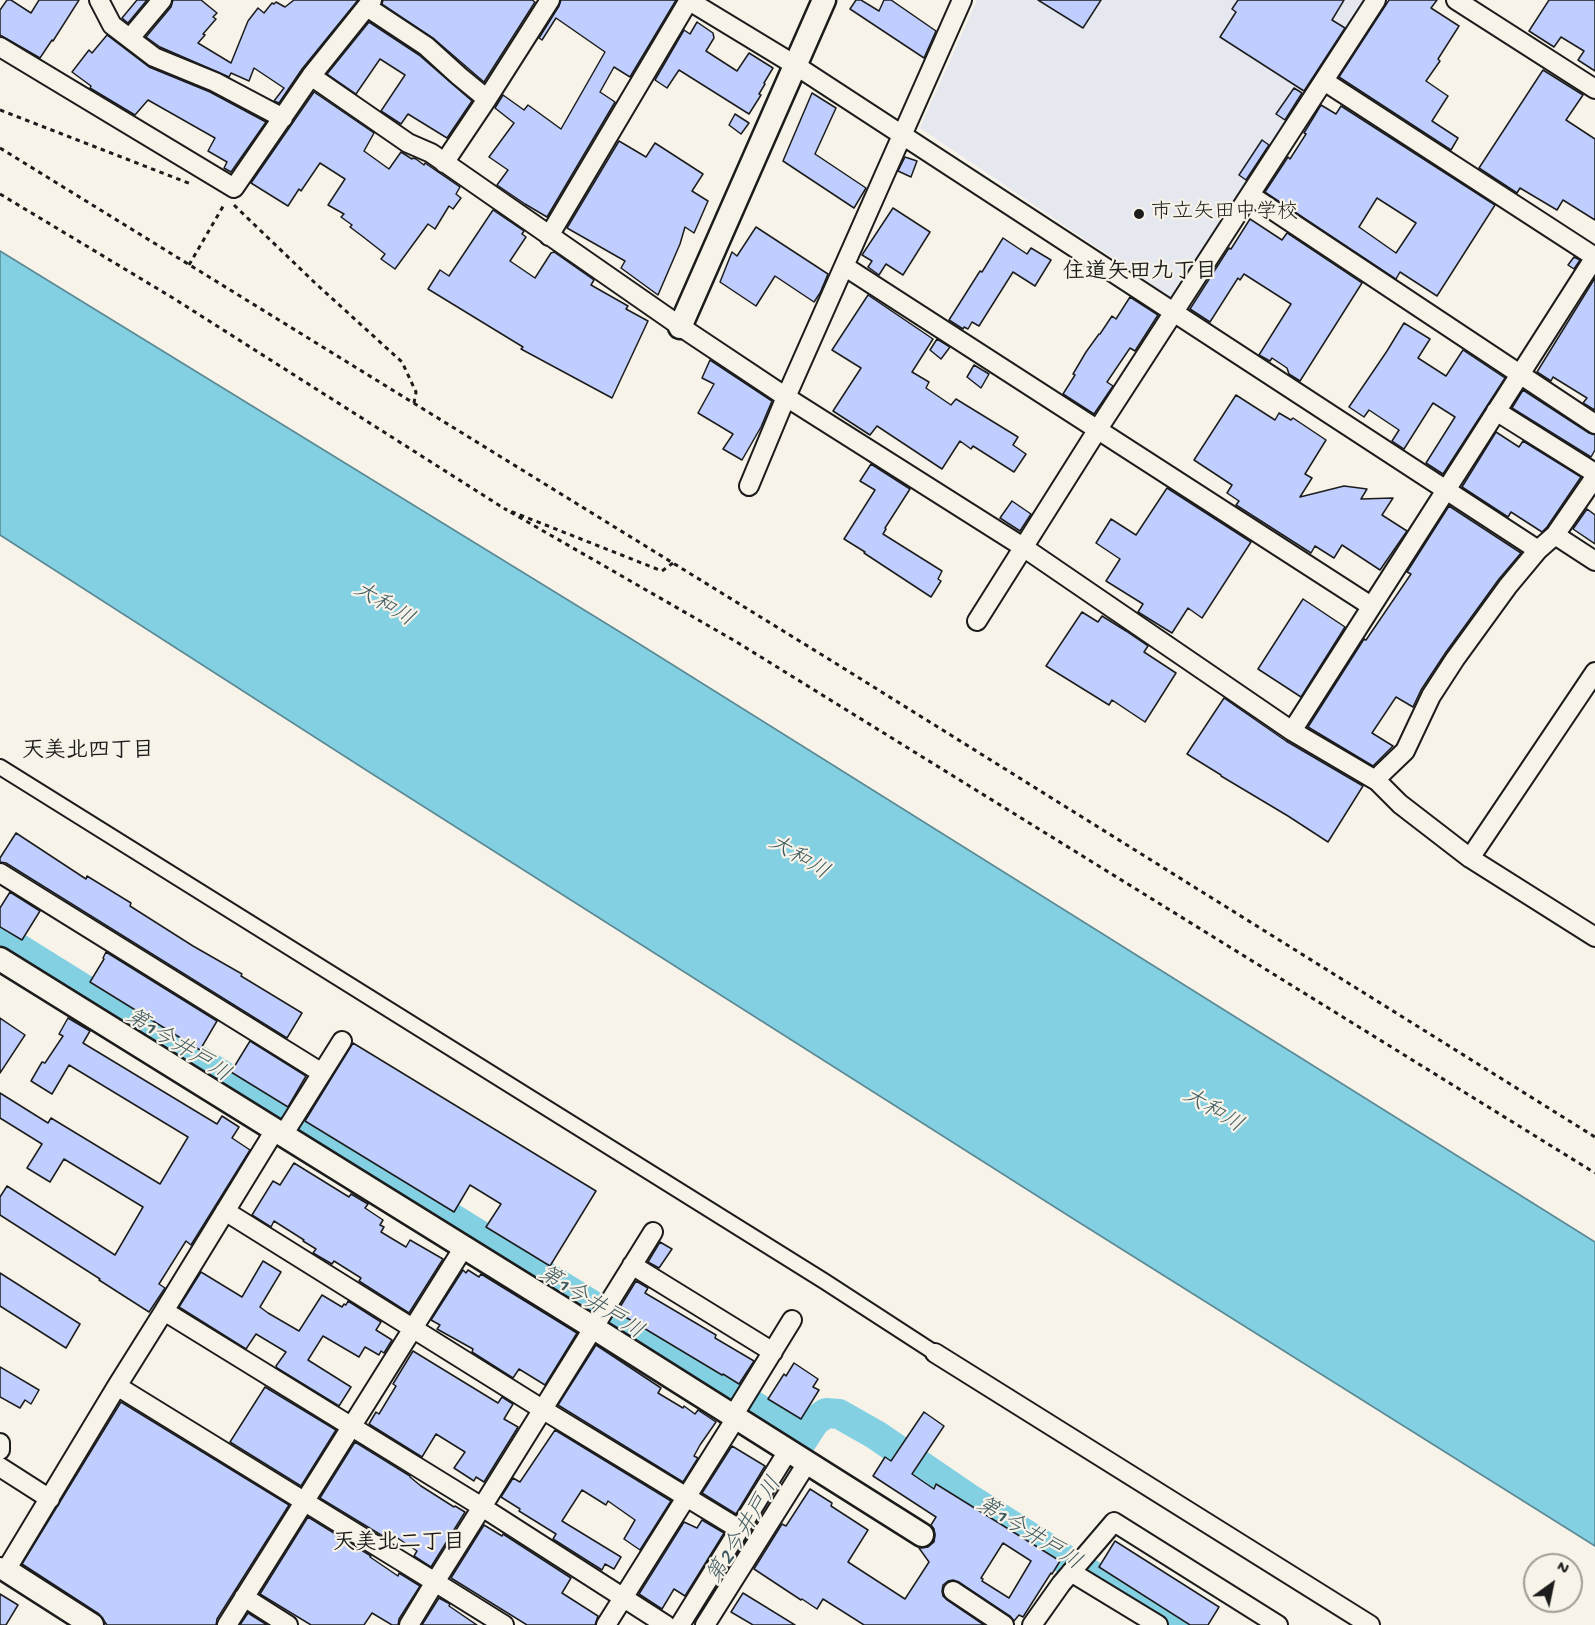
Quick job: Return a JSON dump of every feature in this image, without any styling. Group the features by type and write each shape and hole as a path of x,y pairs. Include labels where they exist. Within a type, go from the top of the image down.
{"street":[{"path":"99,0 112,25 154,57 215,82 283,118"},
{"path":"130,38 162,0"},
{"path":"549,236 689,0 795,65 1538,550"},
{"path":"680,327 824,0"},
{"path":"749,486 786,397 962,0"},
{"path":"977,621 1098,429 1376,0"},
{"path":"1456,0 1595,89"},
{"path":"444,163 548,1"},
{"path":"0,47 234,188 311,76 369,4 426,46 487,99"},
{"path":"311,76 408,143 431,153 680,327 1023,547 1292,731 1377,781 1400,804 1470,858 1595,937"},
{"path":"1292,731 1595,257 1324,81"},
{"path":"1250,195 1595,424"},
{"path":"844,266 1371,606"},
{"path":"1377,781 1380,775 1405,751 1431,696 1455,658 1508,586 1538,550 1555,535 1595,475 1496,411"},
{"path":"1555,535 1595,561"},
{"path":"1470,858 1595,672"},
{"path":"0,767 1370,1625"},
{"path":"2,878 322,1073"},
{"path":"0,959 594,1327 922,1535"},
{"path":"92,1625 3,1569 50,1499 225,1211 342,1041"},
{"path":"225,1211 739,1529"},
{"path":"409,1625 653,1232"},
{"path":"227,1625 464,1247"},
{"path":"632,1266 772,1353"},
{"path":"164,1311 482,1507 666,1625"},
{"path":"606,1625 792,1320"},
{"path":"117,1386 504,1625"},
{"path":"0,1443 0,1450"},
{"path":"680,1625 739,1529 797,1457"},
{"path":"705,1625 797,1457"},
{"path":"0,1467 50,1499"},
{"path":"1032,1625 1071,1571 1114,1522 1278,1625"},
{"path":"1071,1571 1158,1625"},
{"path":"953,1591 1004,1625"},
{"path":"244,1597 288,1625"}],"path":[{"path":"0,110 195,185"},
{"path":"0,148 674,562 1595,1137"},
{"path":"0,194 173,298 505,509 754,654 1595,1173"},
{"path":"189,265 228,198 314,282 402,362 416,392 414,403"},
{"path":"505,509 662,571 674,562"}],"shaded area":[{"name":"市立矢田中学校","path":"977,0 1370,0 1175,300 920,128"}],"water":[{"name":"大和川","path":"0,251 633,640 1595,1242 1595,1546 1072,1218 0,535"}],"building":[{"path":"7,0 11,0 31,13 39,0 79,0 40,58 0,35 0,10"},
{"path":"137,0 147,0 128,23 122,18"},
{"path":"173,0 201,0 217,13 213,17 216,19 198,43 231,63 248,21 258,8 264,13 272,3 276,2 285,7 294,0 358,0 302,69 279,103 274,101 284,88 254,68 249,81 231,73 229,77 160,47 146,37 171,7"},
{"path":"383,0 532,0 535,2 484,82 433,38 382,4"},
{"path":"561,0 676,0 630,77 614,67 600,92 615,102 547,217 497,185 508,170 489,157 514,123 495,108 503,95 524,110 528,105 561,129 605,52 556,18 542,40 539,38"},
{"path":"856,0 861,0 879,11 884,0 891,0 936,31 924,58 850,9"},
{"path":"1038,0 1101,0 1083,28"},
{"path":"1238,0 1344,0 1332,20 1345,28 1304,91 1220,37 1236,12 1232,9"},
{"path":"1389,0 1437,0 1431,8 1459,26 1426,81 1448,96 1432,121 1458,138 1451,150 1339,77"},
{"path":"1549,0 1595,0 1595,71 1578,60 1584,51 1561,37 1554,47 1529,31"},
{"path":"369,22 419,55 472,101 447,138 408,114 401,124 381,111 405,75 380,59 356,94 327,74"},
{"path":"697,22 713,33 714,38 706,51 737,71 749,53 773,68 759,94 761,95 749,114 679,70 667,88 655,80 684,30 690,34"},
{"path":"107,35 149,67 210,92 266,122 231,172 224,168 227,162 208,151 215,138 148,100 135,115 90,88 91,86 72,72 89,50 92,53"},
{"path":"1543,70 1583,95 1566,120 1595,139 1595,220 1563,200 1557,210 1520,188 1517,193 1479,168"},
{"path":"1294,88 1302,93 1285,120 1276,114"},
{"path":"314,92 374,133 364,151 389,169 401,152 424,165 425,163 460,187 456,194 461,198 453,209 449,206 435,229 428,224 395,269 381,259 385,254 350,227 352,225 341,217 344,214 328,205 345,179 320,163 288,206 251,183"},
{"path":"812,93 836,108 815,154 866,188 854,208 783,161"},
{"path":"1321,105 1336,114 1341,106 1495,205 1437,296 1400,272 1396,279 1265,192 1288,157 1290,159 1306,134 1304,133","holes":["1377,198 1416,223 1396,253 1359,227"]},
{"path":"735,114 749,123 741,134 729,125"},
{"path":"1262,140 1269,145 1246,180 1239,175"},
{"path":"619,141 646,157 655,143 703,174 692,191 708,201 694,233 685,227 658,295 621,268 625,261 567,228"},
{"path":"905,157 917,161 911,177 898,171"},
{"path":"893,208 930,232 903,275 886,264 879,275 868,267 872,261 862,255"},
{"path":"493,210 524,231 522,234 526,237 510,261 535,278 551,253 554,252 594,280 591,285 628,306 626,309 648,321 612,398 521,349 523,347 428,289 440,270 449,276"},
{"path":"1250,219 1282,240 1287,233 1362,283 1300,381 1272,358 1270,361 1259,355 1291,304 1244,274 1240,280 1238,278 1210,322 1190,309"},
{"path":"756,227 828,274 814,302 775,276 756,306 720,282 732,252 737,256"},
{"path":"1003,238 1027,254 1031,248 1051,260 1035,286 1013,272 979,326 972,322 968,329 964,327 963,329 949,320"},
{"path":"1574,257 1580,260 1574,269 1568,265"},
{"path":"1595,278 1595,410 1583,403 1587,398 1553,377 1551,381 1537,372"},
{"path":"868,295 933,339 912,372 929,382 926,388 951,405 956,399 1018,437 1013,445 1026,454 1014,472 973,446 971,449 960,441 942,469 877,426 870,435 833,411 861,368 832,350"},
{"path":"1130,297 1158,315 1135,351 1130,348 1107,382 1113,386 1094,414 1063,394 1086,352 1112,316 1116,319"},
{"path":"1404,323 1430,339 1418,358 1446,376 1463,350 1505,378 1443,474 1426,463 1455,417 1433,403 1404,449 1392,441 1399,430 1369,410 1364,417 1349,407"},
{"path":"937,339 950,347 941,359 930,350"},
{"path":"710,360 772,401 761,427 742,460 723,449 733,434 698,413 714,384 702,378"},
{"path":"974,365 989,374 981,388 967,377"},
{"path":"1523,390 1595,435 1595,450 1591,457 1512,408"},
{"path":"1236,395 1275,420 1279,413 1291,420 1293,418 1326,440 1305,474 1312,478 1300,497 1344,486 1367,489 1361,499 1393,498 1382,515 1407,531 1380,570 1342,545 1334,558 1315,546 1311,553 1236,505 1239,501 1227,493 1232,485 1194,460"},
{"path":"1496,432 1519,447 1523,441 1581,477 1542,532 1511,512 1508,517 1462,487"},
{"path":"871,464 910,489 883,534 942,571 938,579 941,581 931,597 844,539 875,490 860,481"},
{"path":"1167,488 1251,542 1202,618 1188,608 1172,633 1138,612 1143,604 1106,581 1120,559 1096,543 1111,519 1136,535"},
{"path":"1012,501 1031,514 1020,531 1000,518"},
{"path":"1449,506 1521,553 1499,579 1446,652 1421,690 1413,707 1396,697 1372,733 1393,746 1373,766 1308,727 1364,639 1366,640 1411,574 1407,572"},
{"path":"1587,509 1595,515 1595,544 1573,529"},
{"path":"1303,599 1345,627 1301,697 1258,669"},
{"path":"1082,612 1098,622 1102,616 1126,631 1148,646 1144,652 1176,673 1145,722 1112,700 1109,705 1046,666"},
{"path":"1224,698 1286,741 1363,786 1328,842 1187,754"},
{"path":"16,833 86,879 87,876 131,903 130,906 302,1013 287,1038 6,863 0,862 0,858"},
{"path":"10,892 40,911 22,940 0,927 0,908"},
{"path":"106,952 217,1021 200,1050 90,982"},
{"path":"0,1018 25,1035 0,1073"},
{"path":"68,1018 90,1031 83,1043 217,1124 222,1116 239,1127 232,1138 250,1150 191,1245 186,1241 159,1284 165,1288 149,1312 0,1215 0,1197 7,1186 115,1255 143,1207 64,1159 50,1182 27,1168 42,1144 0,1118 0,1093 48,1123 51,1118 160,1184 188,1137 69,1065 52,1094 31,1081 42,1062 45,1063 63,1036 59,1034"},
{"path":"250,1041 306,1076 288,1107 231,1072"},
{"path":"353,1043 596,1191 550,1266 486,1227 501,1204 470,1185 454,1212 305,1121"},
{"path":"294,1163 349,1197 351,1194 368,1204 365,1208 383,1220 380,1225 384,1227 381,1232 406,1247 410,1240 443,1259 409,1313 359,1281 361,1278 334,1261 332,1264 313,1253 316,1249 274,1221 271,1227 252,1215 273,1181 280,1185"},
{"path":"660,1242 672,1249 659,1268 648,1262"},
{"path":"263,1261 281,1272 260,1307 268,1313 299,1331 322,1295 342,1307 348,1301 381,1322 376,1330 392,1340 384,1353 381,1351 379,1355 365,1347 359,1357 323,1336 308,1360 351,1387 339,1406 277,1368 276,1366 286,1352 256,1334 246,1349 179,1307 201,1272 242,1297"},
{"path":"463,1270 466,1273 468,1270 479,1277 481,1274 577,1333 545,1385 519,1369 513,1378 472,1352 473,1349 437,1329 440,1325 431,1320"},
{"path":"0,1273 80,1324 66,1348 0,1306"},
{"path":"636,1281 648,1288 645,1293 716,1335 715,1338 754,1361 739,1384 617,1312"},
{"path":"596,1345 661,1388 658,1393 695,1414 698,1410 716,1422 700,1445 694,1456 698,1458 683,1482 558,1405"},
{"path":"413,1351 498,1403 502,1397 513,1404 504,1419 518,1427 484,1482 476,1477 474,1481 454,1468 465,1452 436,1434 422,1457 369,1424 376,1412 379,1414 396,1386 393,1384"},
{"path":"794,1363 818,1379 813,1387 819,1390 801,1419 768,1399"},
{"path":"0,1367 39,1390 31,1404 25,1400 20,1408 0,1397"},
{"path":"265,1387 336,1430 301,1486 230,1442"},
{"path":"121,1402 289,1505 217,1619 216,1625 107,1625 99,1614 22,1564"},
{"path":"924,1412 944,1426 912,1474 934,1489 936,1484 1060,1561 1023,1617 1019,1615 1014,1621 1010,1616 953,1580 943,1585 943,1596 984,1625 864,1625 823,1599 817,1609 754,1569 782,1524 786,1526 810,1489 868,1530 848,1562 905,1599 929,1562 919,1548 928,1547 934,1542 934,1529 931,1525 936,1517 873,1476 885,1457 891,1461","holes":["1003,1543 1031,1561 1009,1598 982,1581 981,1578"]},
{"path":"555,1430 671,1501 640,1550 624,1539 635,1520 608,1501 606,1505 582,1490 562,1521 621,1557 614,1569 605,1564 602,1570 553,1539 556,1534 501,1497 513,1478 520,1482"},
{"path":"355,1442 465,1512 431,1567 414,1556 417,1551 396,1537 393,1540 388,1536 386,1538 320,1498"},
{"path":"732,1446 765,1466 736,1514 702,1493"},
{"path":"308,1517 371,1556 398,1576 399,1573 420,1586 399,1619 398,1625 392,1625 372,1613 364,1625 311,1625 260,1594"},
{"path":"702,1520 724,1533 685,1596 674,1589 662,1609 639,1594 684,1522 697,1528"},
{"path":"484,1525 502,1536 503,1534 571,1578 562,1593 598,1616 595,1625 527,1625 451,1578"},
{"path":"1115,1541 1219,1607 1208,1625 1190,1625 1099,1567"},
{"path":"743,1593 795,1625 753,1625 731,1612"},
{"path":"0,1594 18,1605 6,1625 0,1625"},
{"path":"439,1598 450,1604 449,1606 477,1625 422,1625"},
{"path":"248,1613 267,1625 240,1625"}],"waterway":[{"name":"第1今井戸川","path":"0,937 804,1437"},
{"name":"第1今井戸川","path":"794,1453 815,1421 826,1413 839,1414 876,1435 968,1498 1071,1563 1176,1625"}],"place":[{"name":"市立矢田中学校","path":"1139,214"}],"district":[{"name":"住道矢田九丁目","path":"1140,274"},
{"name":"天美北四丁目","path":"88,753"},
{"name":"天美北二丁目","path":"399,1545"}],"water label":[{"name":"第2今井戸川","path":"746,1531"}]}
